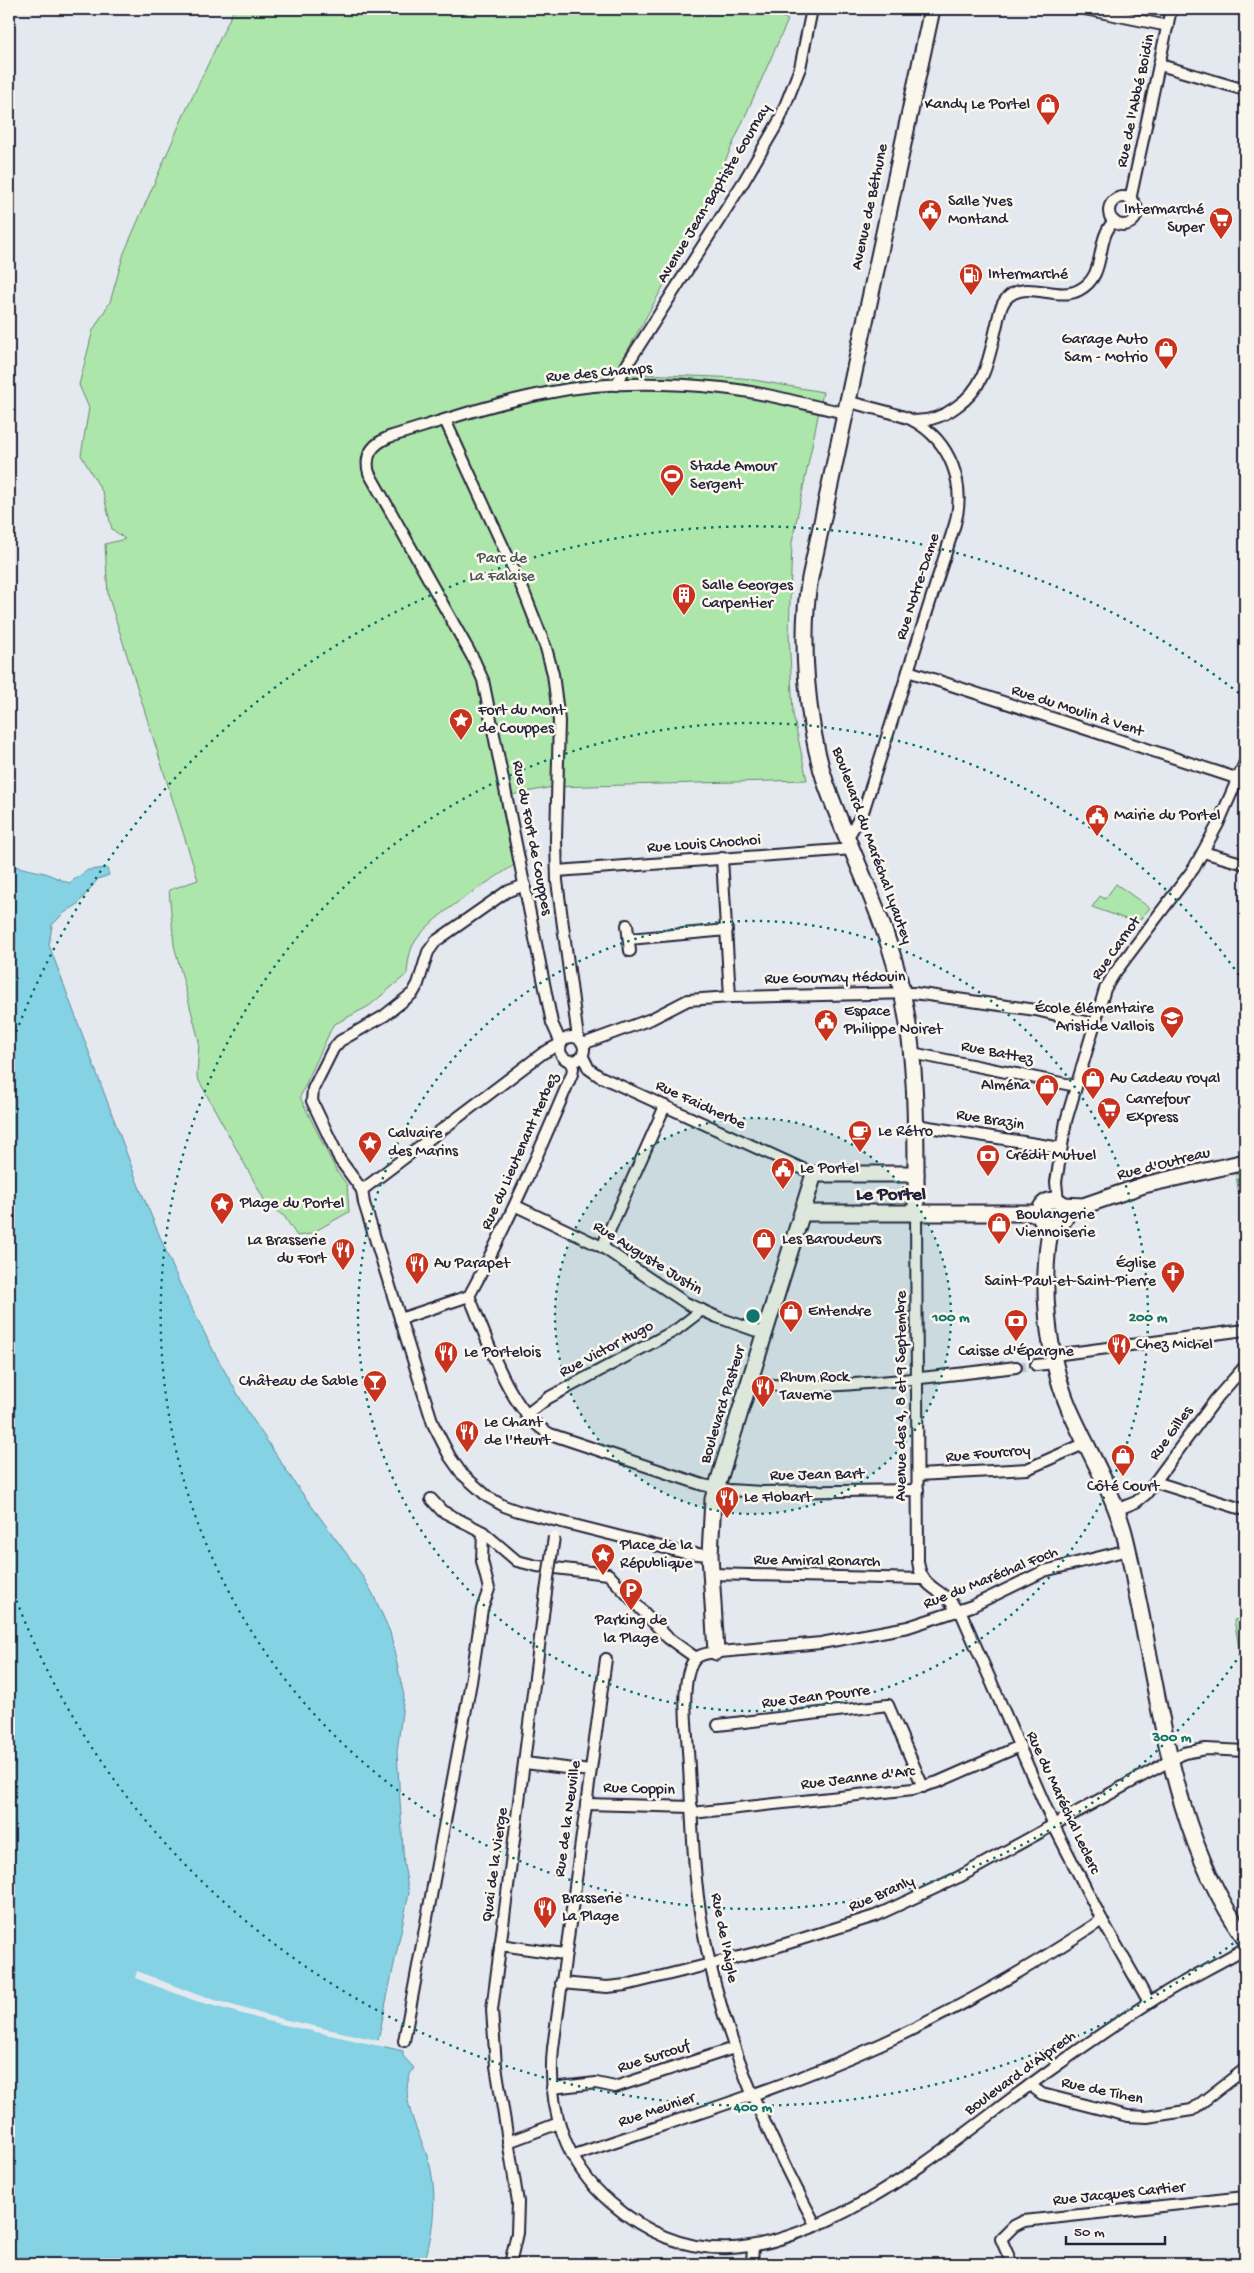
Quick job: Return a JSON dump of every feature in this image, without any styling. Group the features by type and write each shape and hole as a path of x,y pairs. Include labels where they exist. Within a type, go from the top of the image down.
{"street":[{"name":"Avenue Jean-Baptiste Gournay","path":"616,385 777,126 800,68 812,9"},
{"name":"Avenue de Béthune","path":"846,407 932,9"},
{"path":"1085,9 1168,26"},
{"name":"Rue de l'Abbé Boidin","path":"1130,200 1171,9"},
{"path":"1160,65 1245,90"},
{"path":"1120,198 1130,200 1136,208 1134,219 1125,225 1114,221 1109,213 1111,204 1120,198"},
{"path":"914,421 928,420 944,414 973,393 985,373 1001,308 1011,295 1024,290 1072,293 1089,283 1099,267 1108,229 1114,221"},
{"name":"Rue des Champs","path":"368,457 372,448 384,439 445,420 546,393 616,385 672,384 731,389 846,407"},
{"name":"Rue Notre-Dame","path":"846,407 914,421 932,435 947,454 958,479 960,504 863,812 850,843"},
{"name":"Boulevard du Maréchal Lyautey","path":"846,407 808,587 804,643 818,754 826,784 886,932 902,993 912,1053 916,1125 916,1212"},
{"path":"445,420 524,592 551,664 559,721 557,871 562,932 581,1046 578,1060 570,1061 561,1054 561,1043"},
{"name":"Rue du Fort de Couppes","path":"368,457 369,472 474,660 483,680 552,1023 561,1043"},
{"name":"Rue du Moulin à Vent","path":"908,671 1238,779"},
{"name":"Rue Carnot","path":"1061,1203 1056,1182 1066,1121 1107,984 1171,900 1203,852 1245,762"},
{"name":"Rue Louis Chochoi","path":"557,871 722,858 850,843"},
{"path":"1203,852 1245,864"},
{"path":"722,858 730,997"},
{"path":"525,885 506,892 436,941 428,952 418,984 413,993 384,1016 340,1041 333,1049 313,1089 312,1101 340,1160 362,1190 364,1203 434,1424 446,1450 457,1467 472,1484 494,1501 518,1511 685,1553 710,1555"},
{"path":"627,925 630,951"},
{"path":"629,939 727,930"},
{"name":"Rue Gournay Hédouin","path":"581,1046 643,1022 688,1000 730,997 838,993 914,993 1036,1010 1094,1024"},
{"path":"362,1190 543,1053 569,1037 581,1046"},
{"name":"Rue Faidherbe","path":"581,1046 586,1064 594,1073 814,1174"},
{"name":"Rue Battez","path":"912,1053 1076,1086"},
{"name":"Rue du Lieutenant Herbez","path":"469,1296 516,1206 572,1074 573,1068 570,1061"},
{"path":"602,1247 666,1106"},
{"name":"Rue Brazin","path":"916,1125 1061,1148"},
{"name":"Rue d'Outreau","path":"1061,1203 1074,1207 1087,1205 1144,1185 1245,1162"},
{"path":"814,1174 916,1174"},
{"name":"Boulevard Pasteur","path":"716,1652 710,1555 712,1506 814,1174"},
{"path":"1047,1201 1061,1203 1066,1212 1064,1219 1059,1224 1051,1226 1043,1222 1039,1213 1041,1206 1047,1201"},
{"name":"Rue Auguste Justin","path":"516,1206 602,1247 669,1292 702,1310 765,1334"},
{"name":"Avenue des 4, 8 et 9 Septembre","path":"916,1212 918,1570 923,1579"},
{"path":"802,1213 1039,1213"},
{"path":"1051,1226 1046,1270 1054,1359 1065,1397 1116,1510 1128,1550 1182,1806 1197,1849 1223,1902 1245,1938"},
{"path":"400,1319 469,1296"},
{"name":"Rue Jean Bart","path":"469,1296 512,1396 538,1427 557,1437 716,1488 762,1492 918,1490"},
{"name":"Rue Victor Hugo","path":"526,1415 548,1398 676,1330 702,1310"},
{"path":"1036,1365 1054,1359 1133,1344 1245,1330"},
{"name":"Rue Gilles","path":"1116,1510 1139,1499 1155,1482 1216,1399 1245,1366"},
{"path":"750,1381 805,1388 917,1379 1016,1367"},
{"name":"Rue Fourcroy","path":"918,1475 1027,1469 1086,1443"},
{"path":"1155,1482 1245,1510"},
{"path":"431,1499 448,1515 483,1532 517,1561 537,1566 604,1573 610,1576 668,1638 696,1658 700,1655 716,1652"},
{"name":"Quai de la Vierge","path":"510,2264 519,2209 492,2036 492,2010 546,1592 558,1521"},
{"path":"404,2041 471,1682 482,1609 489,1589 482,1561 483,1532"},
{"name":"Rue du Maréchal Foch","path":"716,1652 821,1643 908,1627 959,1611 1044,1571 1128,1550"},
{"name":"Rue Amiral Ronarch","path":"711,1574 923,1579"},
{"name":"Rue du Maréchal Leclerc","path":"923,1579 928,1586 949,1599 959,1611 1054,1826 1102,1920 1149,2002"},
{"name":"Rue de l'Aigle","path":"696,1658 689,1669 686,1694 700,1912 711,1964 734,2048 751,2094 774,2146 816,2226"},
{"name":"Rue de la Neuville","path":"572,2156 559,2123 552,2088 552,2061 564,1954 606,1659"},
{"name":"Rue Jean Pourre","path":"718,1725 888,1705 923,1787"},
{"name":"Rue Jeanne d'Arc","path":"692,1810 923,1787 1020,1746"},
{"name":"Rue Branly","path":"561,1983 616,1986 772,1949 875,1916 946,1883 1054,1826 1172,1759 1189,1752 1206,1749 1245,1751"},
{"path":"525,1763 590,1771"},
{"name":"Rue Coppin","path":"586,1804 692,1810"},
{"name":"Rue Meunier","path":"572,2156 751,2094 863,2052 960,2006 1032,1966 1102,1920"},
{"path":"500,1945 564,1954"},
{"name":"Boulevard d'Alprech","path":"572,2156 583,2173 604,2197 627,2215 656,2233 678,2242 702,2247 753,2246 775,2242 816,2226 905,2178 1030,2084 1149,2002 1245,1948"},
{"name":"Rue Surcouf","path":"552,2088 596,2084 612,2088 734,2048"},
{"name":"Rue de Tihen","path":"1030,2084 1042,2094 1128,2116 1146,2117 1192,2110 1245,2069"},
{"path":"508,2142 559,2123"},
{"name":"Rue Jacques Cartier","path":"1012,2264 1001,2239 1019,2224 1036,2219 1245,2197"},
{"path":"752,2264 753,2246"}],"green space":[{"name":"Parc de La Falaise","path":"234,9 767,9 788,20 694,231 615,373 742,378 823,392 792,542 789,634 793,714 807,780 553,787 500,797 514,865 436,919 416,940 409,956 407,974 369,1006 333,1025 300,1097 336,1170 347,1185 349,1212 310,1234 297,1236 284,1216 267,1205 197,1077 199,1041 174,945 169,890 198,880 108,595 105,544 125,539 112,529 103,493 81,455 89,408 79,385 93,330 110,302 124,253 182,119"},
{"path":"1116,884 1150,908 1137,923 1092,907 1100,896 1105,899"},
{"path":"1245,1171 1245,1224 1243,1224 1236,1174"},
{"path":"1245,1618 1245,1680 1234,1620"}],"water":[{"path":"9,865 45,873 69,883 88,870 107,868 109,875 98,879 77,905 64,913 52,925 49,945 138,1184 179,1282 215,1354 248,1412 294,1482 360,1572 373,1594 390,1632 404,1696 397,1752 404,1865 409,1893 377,2045 403,2051 403,2056 414,2068 408,2079 409,2105 428,2159 434,2194 432,2229 424,2264 9,2264"}],"pier":[{"path":"137,1971 198,1995 269,2016 381,2041 380,2044 385,2045 384,2047 267,2021 196,2001 135,1978"}],"tunnel":[{"path":"1016,1367 1036,1365"}],"place":[{"name":"Kandy Le Portel","path":"1048,126"},
{"name":"Salle Yves Montand","path":"930,232"},
{"name":"Intermarché Super","path":"1221,240"},
{"name":"Intermarché","path":"971,296"},
{"name":"Garage Auto Sam - Motrio","path":"1166,370"},
{"name":"Stade Amour Sergent","path":"672,497"},
{"name":"Salle Georges Carpentier","path":"684,616"},
{"name":"Fort du Mont de Couppes","path":"461,741"},
{"name":"Mairie du Portel","path":"1097,837"},
{"name":"École élémentaire Aristide Vallois","path":"1172,1039"},
{"name":"Espace Philippe Noiret","path":"826,1042"},
{"name":"Au Cadeau royal","path":"1093,1100"},
{"name":"Alména","path":"1047,1107"},
{"name":"Carrefour Express","path":"1109,1130"},
{"name":"Le Rétro","path":"860,1153"},
{"name":"Calvaire des Marins","path":"370,1164"},
{"name":"Crédit Mutuel","path":"988,1177"},
{"name":"Le Portel","path":"783,1190"},
{"name":"Plage du Portel","path":"222,1225"},
{"name":"Boulangerie Viennoiserie","path":"999,1245"},
{"name":"Les Baroudeurs","path":"764,1261"},
{"name":"La Brasserie du Fort","path":"343,1271"},
{"name":"Au Parapet","path":"417,1285"},
{"name":"Église Saint-Paul-et-Saint-Pierre","path":"1173,1294"},
{"name":"Entendre","path":"791,1333"},
{"name":"Caisse d'Épargne","path":"1016,1342"},
{"name":"Chez Michel","path":"1119,1366"},
{"name":"Le Portelois","path":"446,1374"},
{"name":"Château de Sable","path":"375,1403"},
{"name":"Rhum Rock Taverne","path":"763,1408"},
{"name":"Le Chant de l'Heurt","path":"467,1453"},
{"name":"Côté Court","path":"1123,1477"},
{"name":"Le Flobart","path":"727,1519"},
{"name":"Place de la République","path":"603,1576"},
{"name":"Parking de la Plage","path":"631,1611"},
{"name":"Brasserie La Plage","path":"545,1929"}],"district":[{"name":"Le Portel","path":"891,1195"}]}
